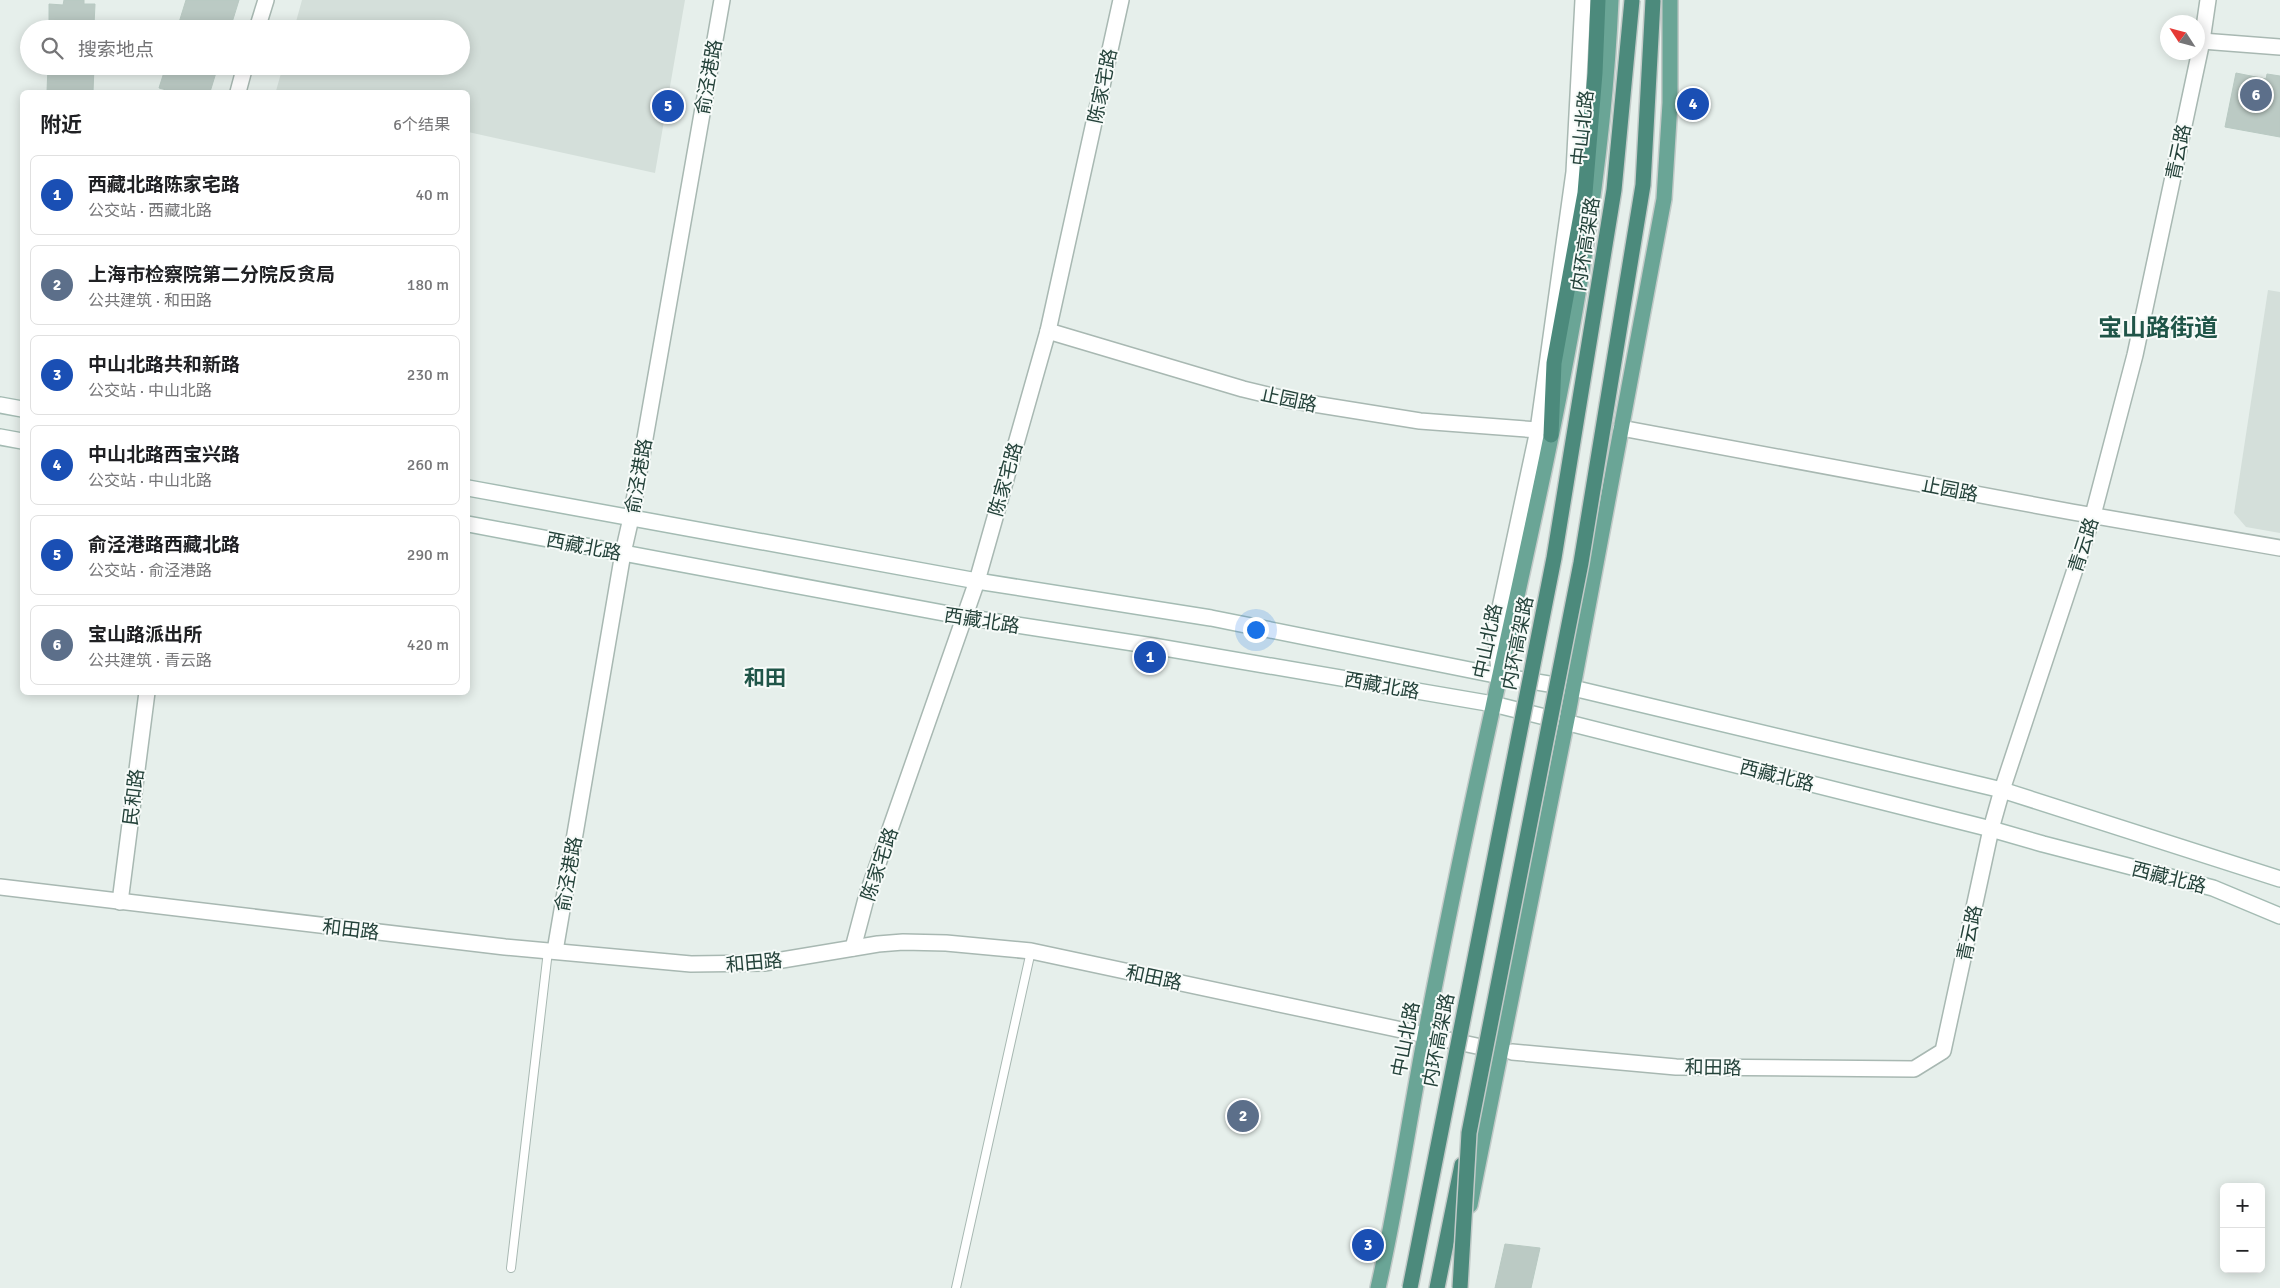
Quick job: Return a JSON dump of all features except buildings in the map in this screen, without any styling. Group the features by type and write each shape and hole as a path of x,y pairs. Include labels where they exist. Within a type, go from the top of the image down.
{"highway":[{"path":"1544,432 1554,363 1585,194 1595,73 1598,0"},
{"name":"内环高架路","path":"1410,1288 1554,558 1614,190 1632,0"},
{"path":"1437,1288 1581,563 1643,185 1652,0"},
{"path":"1460,1288 1469,1133"}],"main road":[{"name":"中山北路","path":"1378,1288 1388,1245 1425,1035 1500,676 1544,432 1596,187 1608,74 1611,0"},
{"path":"1453,1288 1506,1052 1565,722 1573,688 1664,199 1670,103 1670,0"}],"street":[{"path":"260,20 266,0"},
{"name":"俞泾港路","path":"551,951 622,553 631,518 722,0"},
{"name":"陈家宅路","path":"854,948 867,895 977,581 1048,331 1121,0"},
{"path":"1544,432 1574,172 1583,0"},
{"name":"青云路","path":"2205,20 2208,0"},
{"path":"2205,41 2280,47"},
{"name":"青云路","path":"1914,1069 1943,1051 1991,829 2002,790 2094,515 2135,355 2198,60"},
{"path":"239,90 243,75"},
{"name":"止园路","path":"1048,331 1243,389 1289,400 1420,421 1544,432"},
{"path":"0,406 20,409"},
{"name":"止园路","path":"1621,428 2280,548"},
{"path":"0,437 20,441"},
{"name":"西藏北路","path":"470,488 977,581 1211,618 1500,676 1573,688 2002,790 2280,879"},
{"name":"西藏北路","path":"470,524 965,618 1154,646 1493,704 1991,829 2052,847 2213,888 2280,916"},
{"name":"民和路","path":"120,902 146,695"},
{"name":"和田路","path":"0,887 551,951 714,965 764,963 902,942 954,944 1031,951 1506,1052 1676,1067 1914,1069"}],"lane":[{"path":"511,1268 551,951"},
{"path":"956,1288 1031,951"}],"shaded area":[{"path":"302,0 685,0 655,173 470,132 470,90 276,90 280,75 470,75 470,20 296,20"},
{"path":"2268,290 2280,292 2280,533 2246,527 2234,513"}],"place":[{"name":"宝山路派出所","path":"2256,95"},
{"name":"中山北路西宝兴路","path":"1693,104"},
{"name":"俞泾港路西藏北路","path":"668,106"},
{"name":"西藏北路陈家宅路","path":"1150,657"},
{"name":"上海市检察院第二分院反贪局","path":"1243,1116"},
{"name":"中山北路共和新路","path":"1368,1245"}],"district":[{"name":"宝山路街道","path":"2158,328"},
{"name":"和田","path":"765,678"}]}
